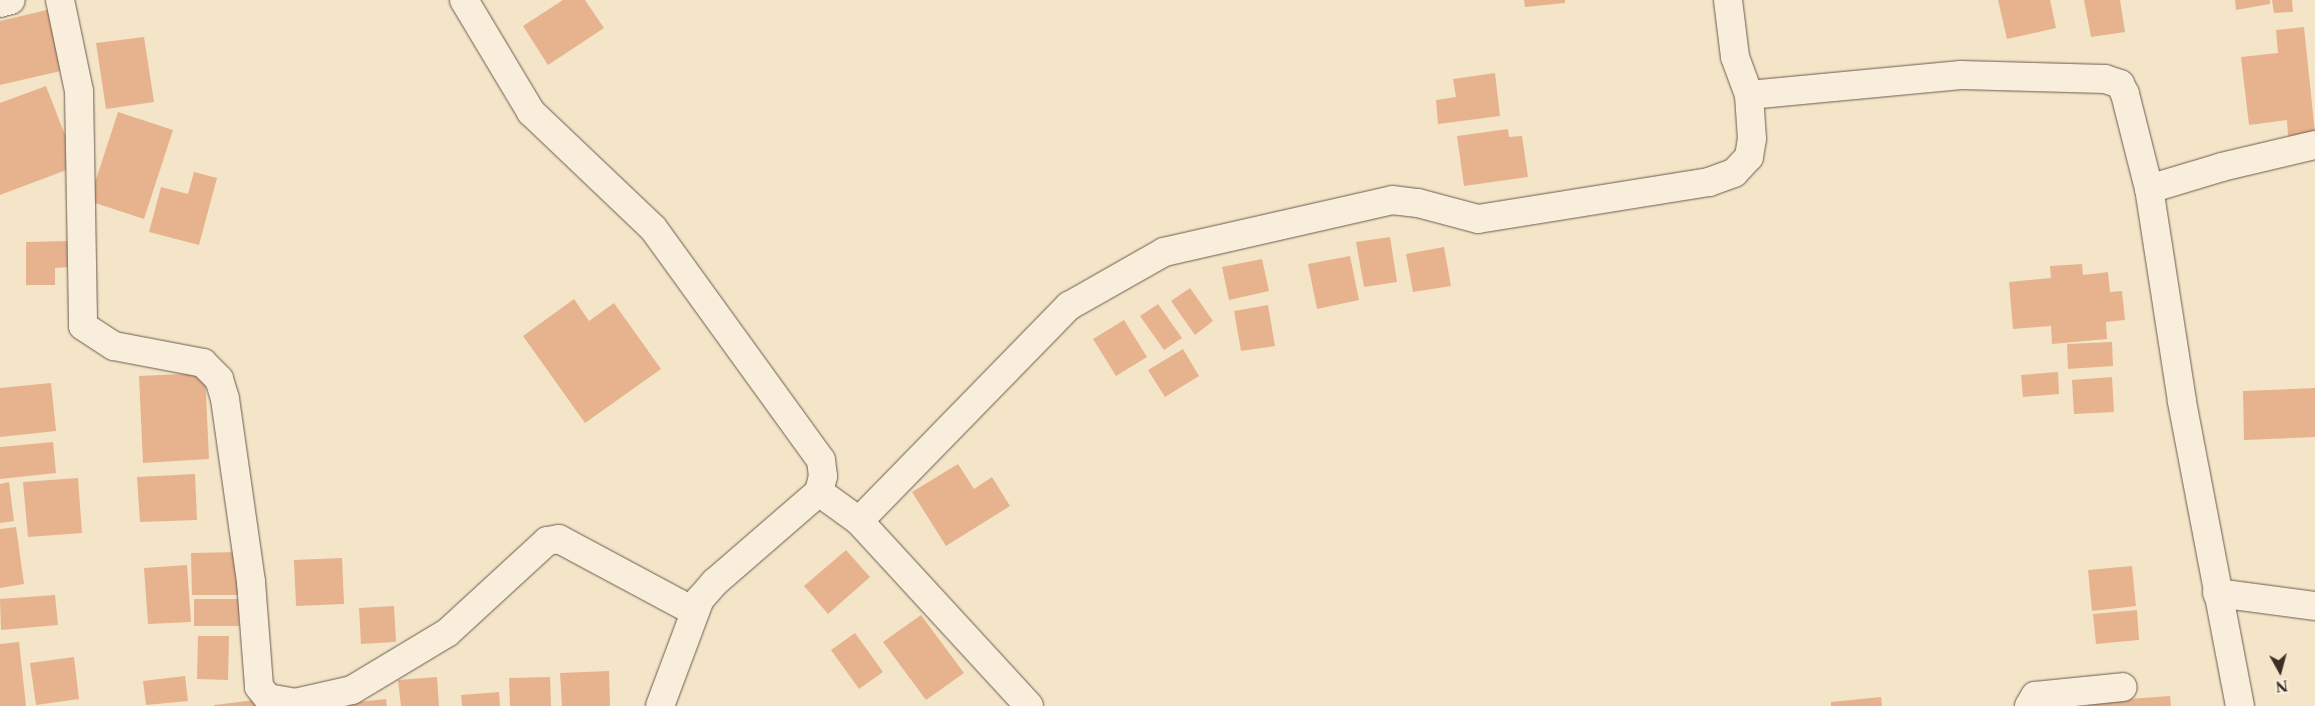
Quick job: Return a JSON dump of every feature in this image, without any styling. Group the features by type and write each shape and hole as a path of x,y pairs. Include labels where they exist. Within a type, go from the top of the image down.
{"street":[{"path":"0,3 11,0"},
{"path":"60,0 79,91 83,326 114,346 203,363 219,380 225,398 251,582 259,687 268,698 295,703 352,690 447,633 547,541 559,539 696,612"},
{"path":"464,0 531,112 653,228 821,460 823,476 819,492 715,582 700,600 660,706"},
{"path":"859,521 1069,306 1164,252 1392,200 1418,203 1478,219 1709,182 1734,173 1749,157 1752,139 1749,95 1735,57 1728,0"},
{"path":"1749,95 1961,75 2105,79 2120,84 2125,94 2149,189 2182,401 2240,706"},
{"path":"2149,189 2222,167 2315,145"},
{"path":"819,492 859,521 1029,706"},
{"path":"2217,593 2315,606"},
{"path":"2029,706 2035,696 2122,687"}],"building":[{"path":"563,0 585,0 604,28 548,65 523,26"},
{"path":"1524,0 1565,0 1565,3 1525,7"},
{"path":"1998,0 2050,0 2056,28 2007,39"},
{"path":"2084,0 2120,0 2125,32 2091,37"},
{"path":"2235,0 2270,0 2270,4 2236,10"},
{"path":"2272,0 2292,0 2293,12 2274,13"},
{"path":"51,9 65,70 0,85 0,21"},
{"path":"2304,27 2315,133 2288,136 2287,120 2249,125 2241,57 2278,53 2276,30"},
{"path":"144,37 154,102 106,109 96,43"},
{"path":"1495,73 1500,116 1438,124 1436,100 1456,97 1453,79"},
{"path":"46,86 77,166 0,195 0,103"},
{"path":"118,112 173,130 144,219 89,201"},
{"path":"1508,129 1509,137 1522,136 1528,177 1464,186 1457,136"},
{"path":"194,172 217,178 199,245 149,232 161,187 188,194"},
{"path":"1390,237 1397,282 1364,287 1356,242"},
{"path":"70,241 71,267 55,268 55,285 26,285 26,242"},
{"path":"1444,247 1451,286 1413,292 1406,254"},
{"path":"1350,256 1359,300 1317,309 1308,264"},
{"path":"1262,259 1269,291 1229,300 1222,267"},
{"path":"2082,264 2083,275 2108,272 2110,292 2122,291 2125,320 2106,322 2107,339 2052,344 2051,326 2013,329 2009,282 2051,278 2050,266"},
{"path":"1190,288 1213,321 1195,335 1171,301"},
{"path":"574,299 589,321 614,303 661,369 585,423 523,336"},
{"path":"1158,304 1182,338 1164,350 1140,316"},
{"path":"1268,305 1275,346 1241,351 1234,311"},
{"path":"1124,320 1147,357 1116,376 1093,339"},
{"path":"2112,342 2113,366 2068,369 2067,344"},
{"path":"1183,349 1199,376 1165,397 1148,370"},
{"path":"2058,372 2059,394 2023,397 2021,375"},
{"path":"205,373 209,459 143,463 139,376"},
{"path":"2112,377 2114,412 2074,414 2072,380"},
{"path":"51,383 56,431 0,437 0,388"},
{"path":"2315,388 2315,437 2244,440 2243,391"},
{"path":"53,442 56,473 0,479 0,447"},
{"path":"958,464 974,489 992,477 1010,506 946,546 912,492"},
{"path":"195,474 197,520 140,522 137,477"},
{"path":"78,478 82,533 28,537 23,482"},
{"path":"9,482 14,521 0,523 0,484"},
{"path":"16,527 24,584 0,588 0,529"},
{"path":"846,550 870,577 828,614 804,586"},
{"path":"241,552 242,595 192,595 191,553"},
{"path":"342,558 344,604 296,606 294,560"},
{"path":"187,565 191,622 148,624 144,568"},
{"path":"2132,566 2136,606 2092,611 2088,570"},
{"path":"55,595 58,625 1,630 0,599"},
{"path":"194,599 239,599 239,626 194,626"},
{"path":"394,606 396,642 361,644 359,608"},
{"path":"2137,610 2139,640 2096,644 2093,614"},
{"path":"921,615 964,673 926,700 883,642"},
{"path":"855,633 883,672 859,689 831,650"},
{"path":"198,636 229,636 228,680 197,679"},
{"path":"19,642 26,706 0,706 0,644"},
{"path":"74,657 79,699 36,705 30,663"},
{"path":"609,671 610,706 562,706 560,673"},
{"path":"185,676 188,701 146,705 143,681"},
{"path":"437,677 439,706 401,706 398,680"},
{"path":"550,677 551,706 510,706 509,678"},
{"path":"499,692 500,706 462,706 461,695"},
{"path":"2170,696 2171,706 2088,706 2087,702"},
{"path":"1881,697 1882,706 1831,706 1831,702"},
{"path":"386,699 387,706 348,706 348,703"},
{"path":"255,700 256,706 214,706 214,705"}]}
